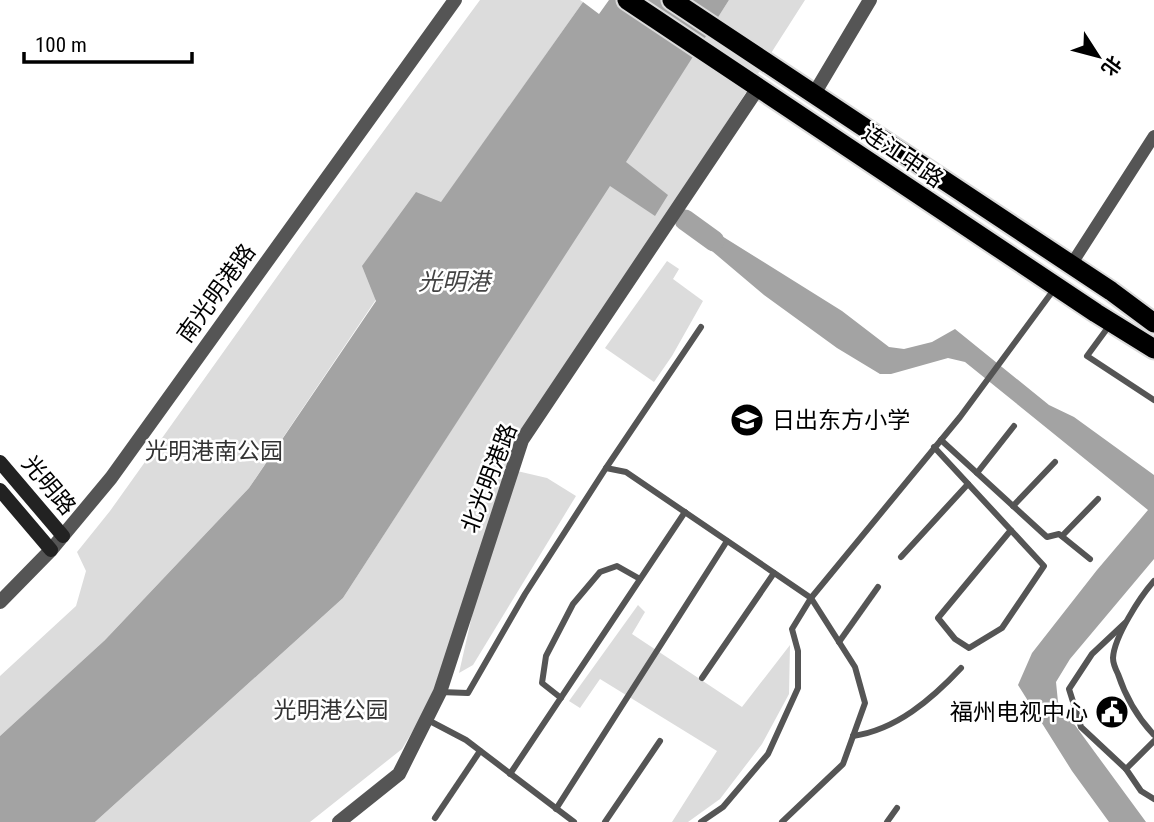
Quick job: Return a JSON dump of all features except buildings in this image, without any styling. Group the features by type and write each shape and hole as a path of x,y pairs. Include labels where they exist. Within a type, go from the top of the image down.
{"highway":[{"name":"连江中路","path":"627,0 1103,319 1154,349"},
{"name":"连江中路","path":"672,0 1071,264 1154,323"}],"main road":[{"path":"1111,291 1154,311"},
{"path":"1103,319 1154,360"},
{"name":"光明路","path":"0,462 63,536"},
{"name":"光明路","path":"0,490 51,550"}],"street":[{"name":"南光明港路","path":"0,602 51,550 126,456 455,0"},
{"path":"814,94 870,0"},
{"name":"北光明港路","path":"339,822 400,774 440,692 522,440 758,88"},
{"path":"1071,264 1154,136"}],"lane":[{"path":"701,822 723,807 768,754 798,688 798,651 792,629 811,598 1004,359 1056,287"},
{"path":"1103,319 1087,356 1154,400"},
{"path":"440,692 468,692 525,594 701,327"},
{"path":"977,473 1014,426"},
{"path":"940,440 1046,537 1059,534 1090,559"},
{"path":"934,447 1011,530 1044,566 1002,628 969,648 955,639 938,618 1011,530"},
{"path":"1013,506 1055,462"},
{"path":"606,468 626,472 811,598 855,667 865,703 843,764 782,822"},
{"path":"901,557 968,484"},
{"path":"1062,537 1098,499"},
{"path":"510,774 685,512"},
{"path":"556,809 727,541"},
{"path":"561,698 542,683 546,656 573,604 600,572 617,566 640,579"},
{"path":"702,678 774,573"},
{"path":"1154,581 1125,622 1092,654 1069,689 1081,727 1126,769 1141,791 1154,799"},
{"path":"839,642 878,587"},
{"path":"1125,622 1112,659 1126,697 1154,735"},
{"path":"853,736 869,734 906,715 936,696 961,668"},
{"path":"426,719 466,740 574,822"},
{"path":"1126,769 1154,740"},
{"path":"605,822 660,741"},
{"path":"435,818 480,751"},
{"path":"887,822 897,808"},
{"path":"557,822 563,814"}],"green space":[{"name":"光明港南公园","path":"480,0 583,2 441,203 249,488 105,640 0,736 0,676 76,606 86,571 77,552 110,511 299,246"},
{"name":"光明港公园","path":"729,0 805,0 681,194 516,442 431,700 402,749 310,822 95,822 343,598"},
{"path":"667,261 679,269 673,279 703,301 654,382 605,348"},
{"path":"517,471 547,478 576,496 473,665 459,673 476,598"},
{"path":"638,605 645,612 632,634 742,707 790,645 789,694 762,744 720,799 688,822 672,822 717,751 600,679 580,708 569,701"}],"water":[{"name":"光明港","path":"609,0 729,0 626,162 668,195 655,216 610,186 343,598 95,822 0,822 0,736 105,640 249,488 376,301 362,266 416,192 441,202 583,2 599,14"},
{"path":"701,223 842,311 889,347 904,349 932,342 955,329 1049,405 1074,417 1154,475 1154,559 1070,659 1056,682 1058,702 1146,822 1109,822 1072,771 1018,685 1032,653 1148,510 965,362 948,358 891,374 880,374 837,348 764,295 693,235 692,225"}],"waterway":[{"path":"685,220 714,241"}],"place":[{"name":"日出东方小学","path":"747,420"},
{"name":"福州电视中心","path":"1112,712"}]}
